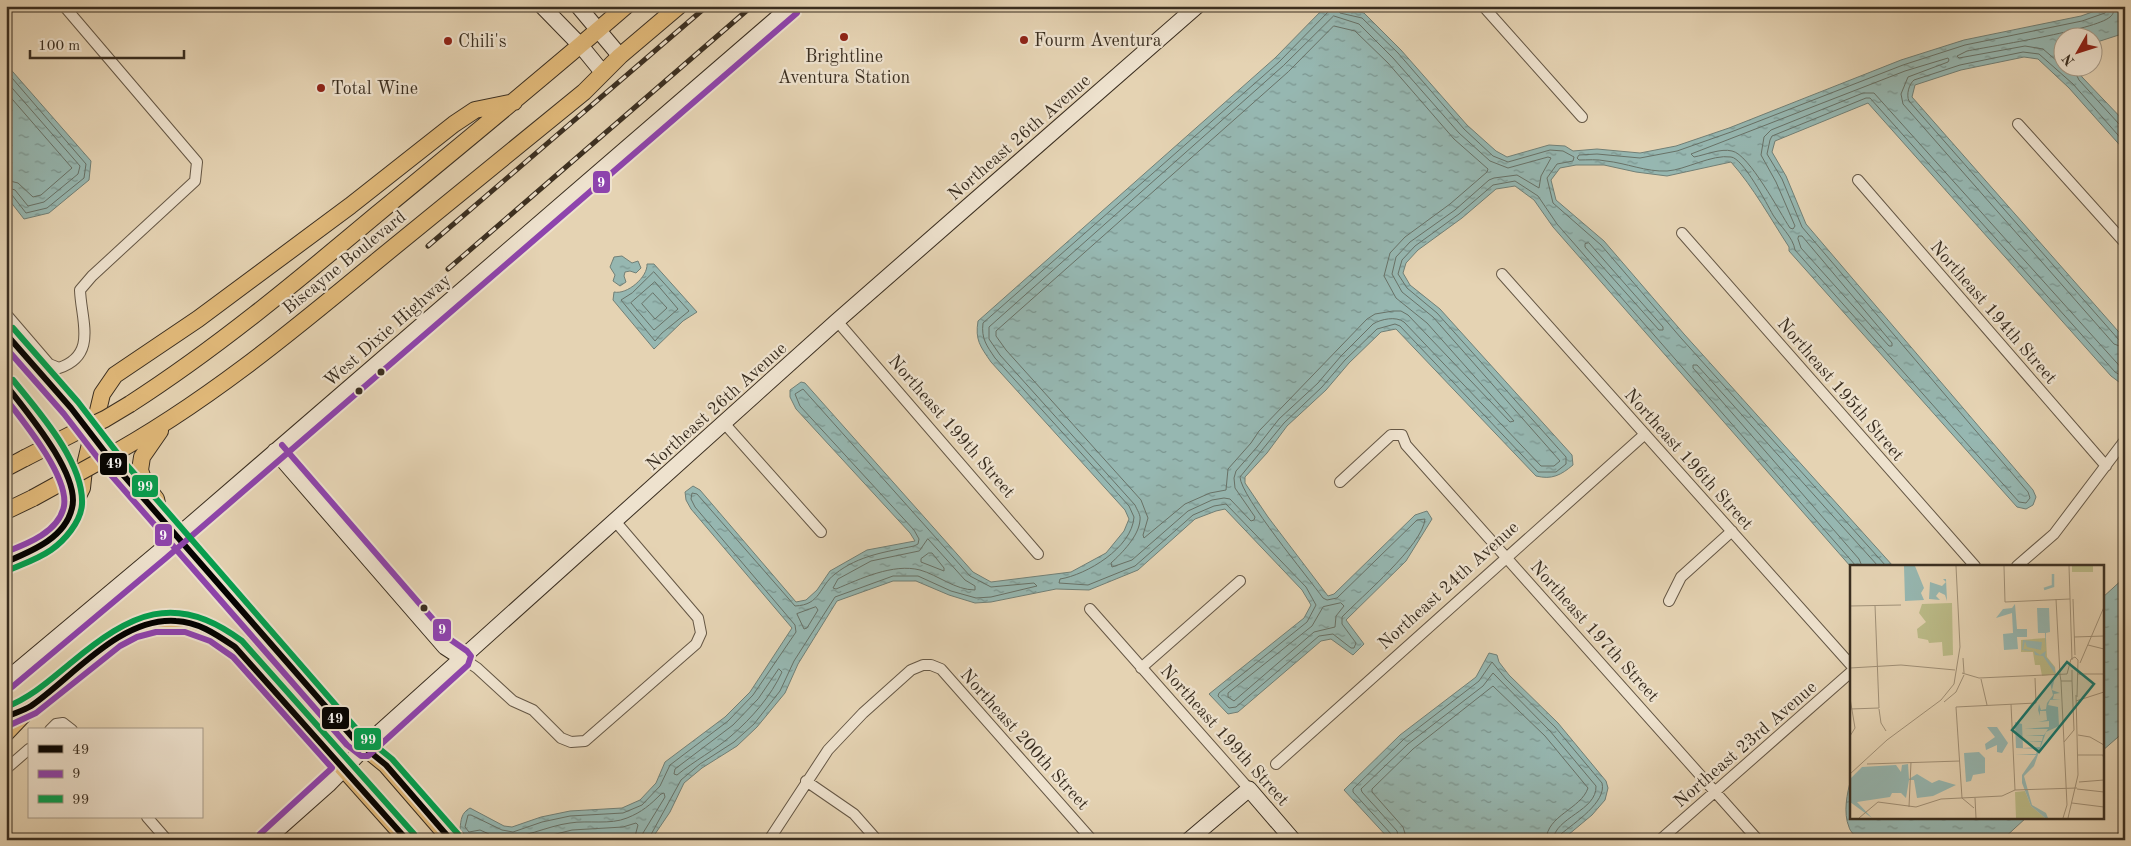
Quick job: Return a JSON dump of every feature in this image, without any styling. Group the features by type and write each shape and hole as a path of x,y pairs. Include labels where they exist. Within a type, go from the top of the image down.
{"main road":[{"name":"Biscayne Boulevard","path":"6,468 105,419 130,404 191,363 253,317 514,102 626,6"},
{"name":"Biscayne Boulevard","path":"142,446 164,424 270,348 584,92 620,56 679,6"},
{"path":"6,562 44,544 56,535 65,522 82,488 84,469 102,394 115,375 221,302 350,206 454,124 475,110 514,102"},
{"path":"82,429 354,739 386,765 451,840"},
{"path":"6,511 108,457 142,446 141,476 144,485 156,499 160,517"},
{"path":"6,733 30,708 122,634 159,622 188,623 215,632 236,647 407,840"},
{"path":"6,717 30,708"}],"street":[{"path":"6,314 49,364 59,368 67,365 78,355 84,342 86,330 80,308 80,290 92,276 195,180 196,162 64,6"},
{"path":"542,6 581,46 603,73"},
{"path":"578,6 620,56"},
{"name":"West Dixie Highway","path":"6,680 160,551 791,6"},
{"name":"Northeast 26th Avenue","path":"266,840 462,658 837,321 1197,6"},
{"path":"1482,6 1582,118"},
{"path":"2018,124 2125,243"},
{"name":"Northeast 194th Street","path":"1858,180 2106,466"},
{"name":"Northeast 195th Street","path":"1682,233 1974,565"},
{"name":"Northeast 196th Street","path":"1502,274 1850,664"},
{"name":"Northeast 199th Street","path":"837,321 1038,554"},
{"path":"6,334 82,429"},
{"path":"6,348 50,391"},
{"path":"6,386 43,432 67,474 73,503"},
{"path":"724,423 821,532"},
{"name":"Northeast 24th Avenue","path":"1276,764 1645,434"},
{"name":"Northeast 197th Street","path":"1340,482 1391,435 1402,435 1406,445 1758,840"},
{"path":"2018,565 2054,534 2125,440"},
{"path":"275,451 445,647 477,668 513,700 533,710 561,738 571,742 585,741 696,644 701,633 698,618 615,521"},
{"path":"1669,600 1681,577 1732,531"},
{"path":"1141,668 1240,581"},
{"name":"Northeast 199th Street","path":"1090,609 1294,840"},
{"name":"Northeast 200th Street","path":"806,781 828,750 863,713 911,670 923,665 931,665 941,669 1092,840"},
{"name":"Northeast 23rd Avenue","path":"1660,840 1850,673"},
{"path":"53,728 62,723 69,728"},
{"path":"6,769 28,750"},
{"path":"769,840 806,781 854,814 877,840"},
{"path":"1189,840 1249,789"},
{"path":"148,818 167,840"}],"water":[{"path":"1332,6 1364,13 1401,50 1467,125 1496,151 1507,157 1549,145 1565,146 1573,151 1597,149 1640,153 1676,146 1729,128 1901,60 1964,40 2081,16 2109,6 2125,6 2125,33 2104,40 2104,28 2054,28 2054,74 2038,59 2024,57 1961,70 1915,85 1912,97 2125,339 2125,383 2119,382 2111,376 1868,103 1775,141 1772,152 1786,176 1806,224 2033,490 2036,497 2033,505 2026,509 2017,507 1789,251 1789,247 1761,203 1731,162 1667,176 1604,165 1576,165 1560,168 1551,180 1556,200 1604,241 1684,334 1892,565 1850,566 1553,227 1534,200 1515,186 1496,189 1462,218 1418,250 1406,263 1403,273 1410,285 1440,309 1572,455 1573,465 1556,476 1536,476 1396,329 1381,332 1349,363 1326,390 1287,426 1267,453 1245,477 1245,483 1268,517 1328,596 1334,594 1415,515 1427,511 1432,519 1406,561 1346,620 1364,644 1353,655 1331,639 1321,641 1238,712 1228,714 1209,694 1304,618 1311,605 1302,590 1225,509 1195,519 1138,570 1089,590 1056,589 991,602 975,603 949,595 916,581 893,581 837,601 798,664 785,693 757,727 737,746 702,768 684,783 670,812 651,840 490,840 479,835 469,840 460,829 463,814 470,808 504,826 512,827 541,817 570,811 622,808 640,800 656,783 665,762 725,717 750,692 792,628 691,509 686,500 685,492 693,486 700,490 796,602 806,600 817,590 830,571 867,550 915,541 910,533 796,409 790,397 790,390 801,382 805,383 973,572 991,582 1071,572 1106,553 1124,531 1129,519 1125,510 991,362 979,343 977,333 978,321 1275,58 1324,8"},
{"path":"6,64 91,161 89,180 49,213 24,219 6,196"},
{"path":"2058,78 2083,78 2125,122 2125,151"},
{"path":"622,256 632,263 638,261 641,268 636,273 625,272 626,282 620,286 613,281 615,275 610,267 614,257"},
{"path":"647,264 654,264 697,312 683,321 654,349 613,300 614,292 625,291 636,284 644,274"},
{"path":"2125,577 2125,731 2104,749 2104,596"},
{"path":"1489,653 1497,655 1499,662 1509,675 1558,723 1606,781 1608,788 1605,800 1592,815 1562,840 1390,840 1344,790 1400,735 1476,677"},
{"path":"1850,784 1850,818 2026,818 2002,840 1859,840 1850,829 1847,821 1847,797"}],"railway":[{"path":"428,246 707,6"},
{"path":"448,269 752,6"}],"transit line":[{"name":"9","path":"12,687 166,558 797,13"},
{"name":"99","path":"13,328 78,402 125,463 360,733 392,759 458,834"},
{"name":"49","path":"6,334 71,408 118,469 354,739 386,765 451,840"},
{"name":"9","path":"6,348 64,414 111,475 347,745 361,756 368,756 468,665 471,656 451,640 282,445"},
{"name":"99","path":"9,570 41,556 61,542 79,518 82,504 81,488 68,454 58,438 13,380"},
{"name":"49","path":"6,385 50,444 60,461 73,494 72,508 62,528 46,542 6,562"},
{"name":"9","path":"6,399 44,450 60,480 64,494 64,506 56,523 41,536 6,552"},
{"name":"99","path":"6,707 33,693 93,645 134,621 154,614 174,613 195,616 218,625 242,641 414,834"},
{"name":"49","path":"6,717 31,706 98,651 117,638 155,622 176,621 192,624 207,630 235,647 407,840"},
{"name":"9","path":"10,725 36,713 120,646 137,637 156,632 185,632 210,641 233,657 332,768 260,834"}],"place":[{"name":"Brightline Aventura Station","path":"844,37"},
{"name":"Fourm Aventura","path":"1024,40"},
{"name":"Chili's","path":"448,41"},
{"name":"Total Wine","path":"321,88"}]}
